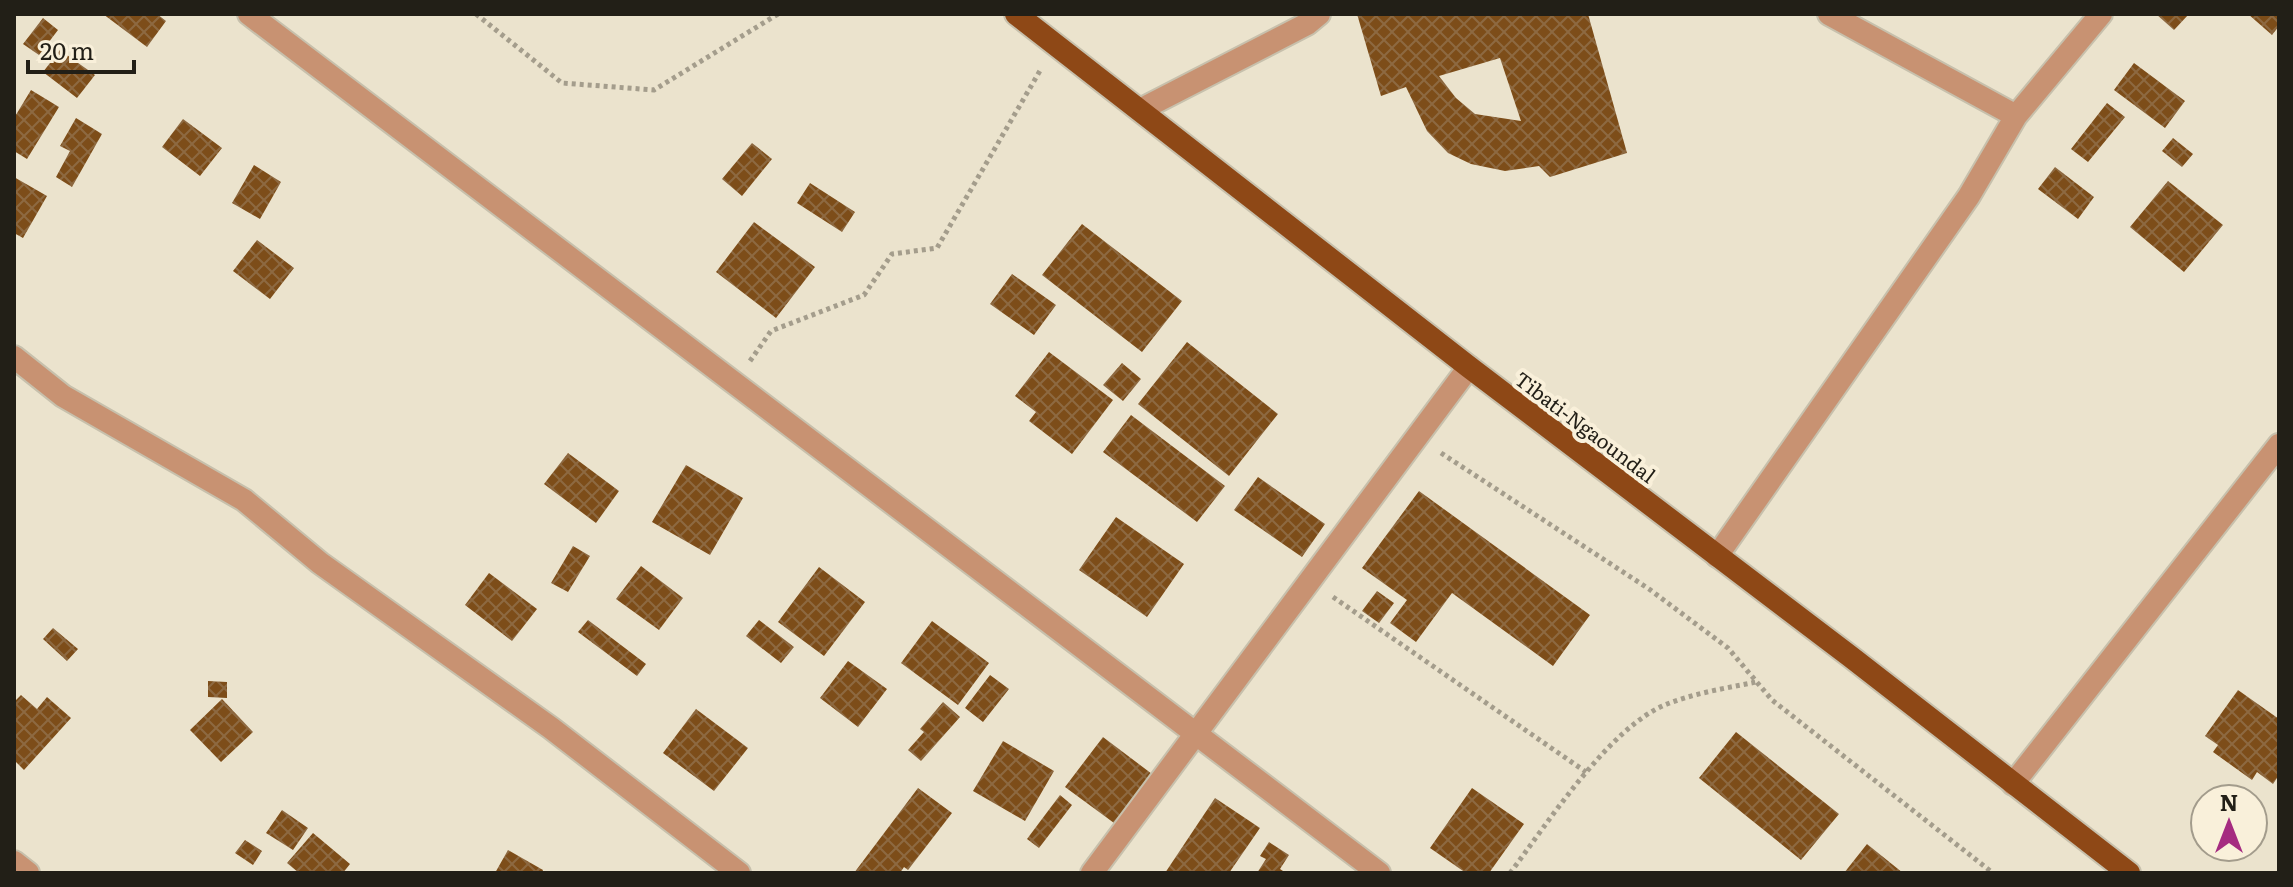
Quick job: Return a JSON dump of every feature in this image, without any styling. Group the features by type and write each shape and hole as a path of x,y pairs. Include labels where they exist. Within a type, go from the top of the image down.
{"highway":[{"name":"Tibati-Ngaoundal","path":"1016,14 1469,367 2129,873"}],"street":[{"path":"249,14 1379,873"},
{"path":"1140,110 1307,24 1319,14"},
{"path":"1829,14 2016,116"},
{"path":"1717,556 1969,196 2016,116 2101,14"},
{"path":"14,357 63,396 244,500 320,563 551,728 739,873"},
{"path":"1092,873 1469,367"},
{"path":"2013,784 2279,445"},
{"path":"14,862 28,873"}],"path":[{"path":"476,14 562,83 654,90 778,14"},
{"path":"734,382 771,331 864,295 892,254 937,248 1056,44"},
{"path":"1416,437 1649,589 1728,648 1772,700 1993,873"},
{"path":"1309,581 1586,772"},
{"path":"1510,873 1586,772 1629,728 1666,704 1756,682"}],"building":[{"path":"103,14 157,14 166,21 147,47"},
{"path":"1357,14 1588,14 1627,153 1550,177 1539,166 1505,171 1471,164 1448,153 1427,131 1406,87 1381,96","holes":["1500,58 1521,121 1475,114 1456,98 1439,76"]},
{"path":"2156,14 2189,14 2174,30"},
{"path":"2248,14 2279,14 2279,26 2272,35"},
{"path":"43,18 58,30 39,55 23,44"},
{"path":"60,50 95,75 77,98 43,72"},
{"path":"2134,63 2185,101 2165,128 2114,90"},
{"path":"31,90 59,107 27,159 14,151 14,118"},
{"path":"2107,103 2125,117 2088,162 2071,149"},
{"path":"76,118 102,134 72,187 56,177 70,151 60,146"},
{"path":"183,119 222,148 200,176 162,147"},
{"path":"2173,138 2193,154 2182,167 2162,151"},
{"path":"752,143 772,159 742,196 722,179"},
{"path":"254,165 281,182 260,219 232,203"},
{"path":"2055,167 2094,197 2078,219 2038,189"},
{"path":"14,177 47,196 23,238 14,233"},
{"path":"2168,181 2223,225 2184,272 2130,227"},
{"path":"810,183 855,212 842,232 797,203"},
{"path":"754,222 815,267 776,318 716,272"},
{"path":"1082,224 1182,301 1142,352 1042,275"},
{"path":"257,240 294,268 270,299 233,271"},
{"path":"1012,274 1056,305 1034,335 990,304"},
{"path":"1187,342 1278,414 1229,476 1138,404"},
{"path":"1049,352 1113,400 1072,454 1029,421 1036,412 1015,396"},
{"path":"1122,363 1141,379 1123,401 1103,385"},
{"path":"1131,415 1225,486 1197,522 1103,452"},
{"path":"568,453 619,491 596,523 544,484"},
{"path":"686,465 743,498 710,555 652,522"},
{"path":"1258,477 1325,524 1302,557 1234,510"},
{"path":"1419,491 1590,615 1553,666 1452,593 1416,642 1390,623 1407,600 1362,568"},
{"path":"1116,517 1184,564 1147,617 1079,570"},
{"path":"573,546 590,556 568,592 551,583"},
{"path":"641,566 683,598 659,630 616,599"},
{"path":"819,567 865,602 824,656 778,622"},
{"path":"489,573 537,609 512,641 465,605"},
{"path":"1377,591 1394,603 1379,623 1362,611"},
{"path":"588,620 646,664 637,676 578,632"},
{"path":"759,620 794,647 781,663 746,636"},
{"path":"932,621 989,663 958,705 901,663"},
{"path":"53,628 78,649 67,661 43,639"},
{"path":"848,661 887,689 858,727 820,698"},
{"path":"990,675 1009,689 983,722 965,708"},
{"path":"208,681 227,682 227,698 208,697"},
{"path":"2238,690 2279,719 2279,775 2273,784 2257,772 2252,780 2213,752 2218,745 2205,736"},
{"path":"21,695 37,709 47,697 71,718 24,770 14,760 14,702"},
{"path":"222,699 253,732 221,762 190,730"},
{"path":"943,702 960,717 921,761 908,750 924,732 920,729"},
{"path":"696,709 748,748 714,791 663,753"},
{"path":"1736,732 1839,814 1801,860 1699,778"},
{"path":"1103,737 1152,774 1114,823 1065,787"},
{"path":"1003,741 1054,771 1025,821 973,791"},
{"path":"918,788 952,813 908,870 904,867 900,873 854,873"},
{"path":"1472,788 1524,824 1489,873 1466,873 1430,848"},
{"path":"1060,795 1072,805 1039,848 1027,839"},
{"path":"1215,798 1260,828 1229,873 1165,873"},
{"path":"282,810 308,828 293,850 266,833"},
{"path":"313,833 350,864 343,873 299,873 287,863"},
{"path":"245,840 262,851 253,865 235,853"},
{"path":"1269,842 1289,855 1280,869 1286,873 1257,873 1266,859 1260,856"},
{"path":"1867,844 1903,873 1844,873"},
{"path":"508,850 543,870 542,873 495,873"}]}
